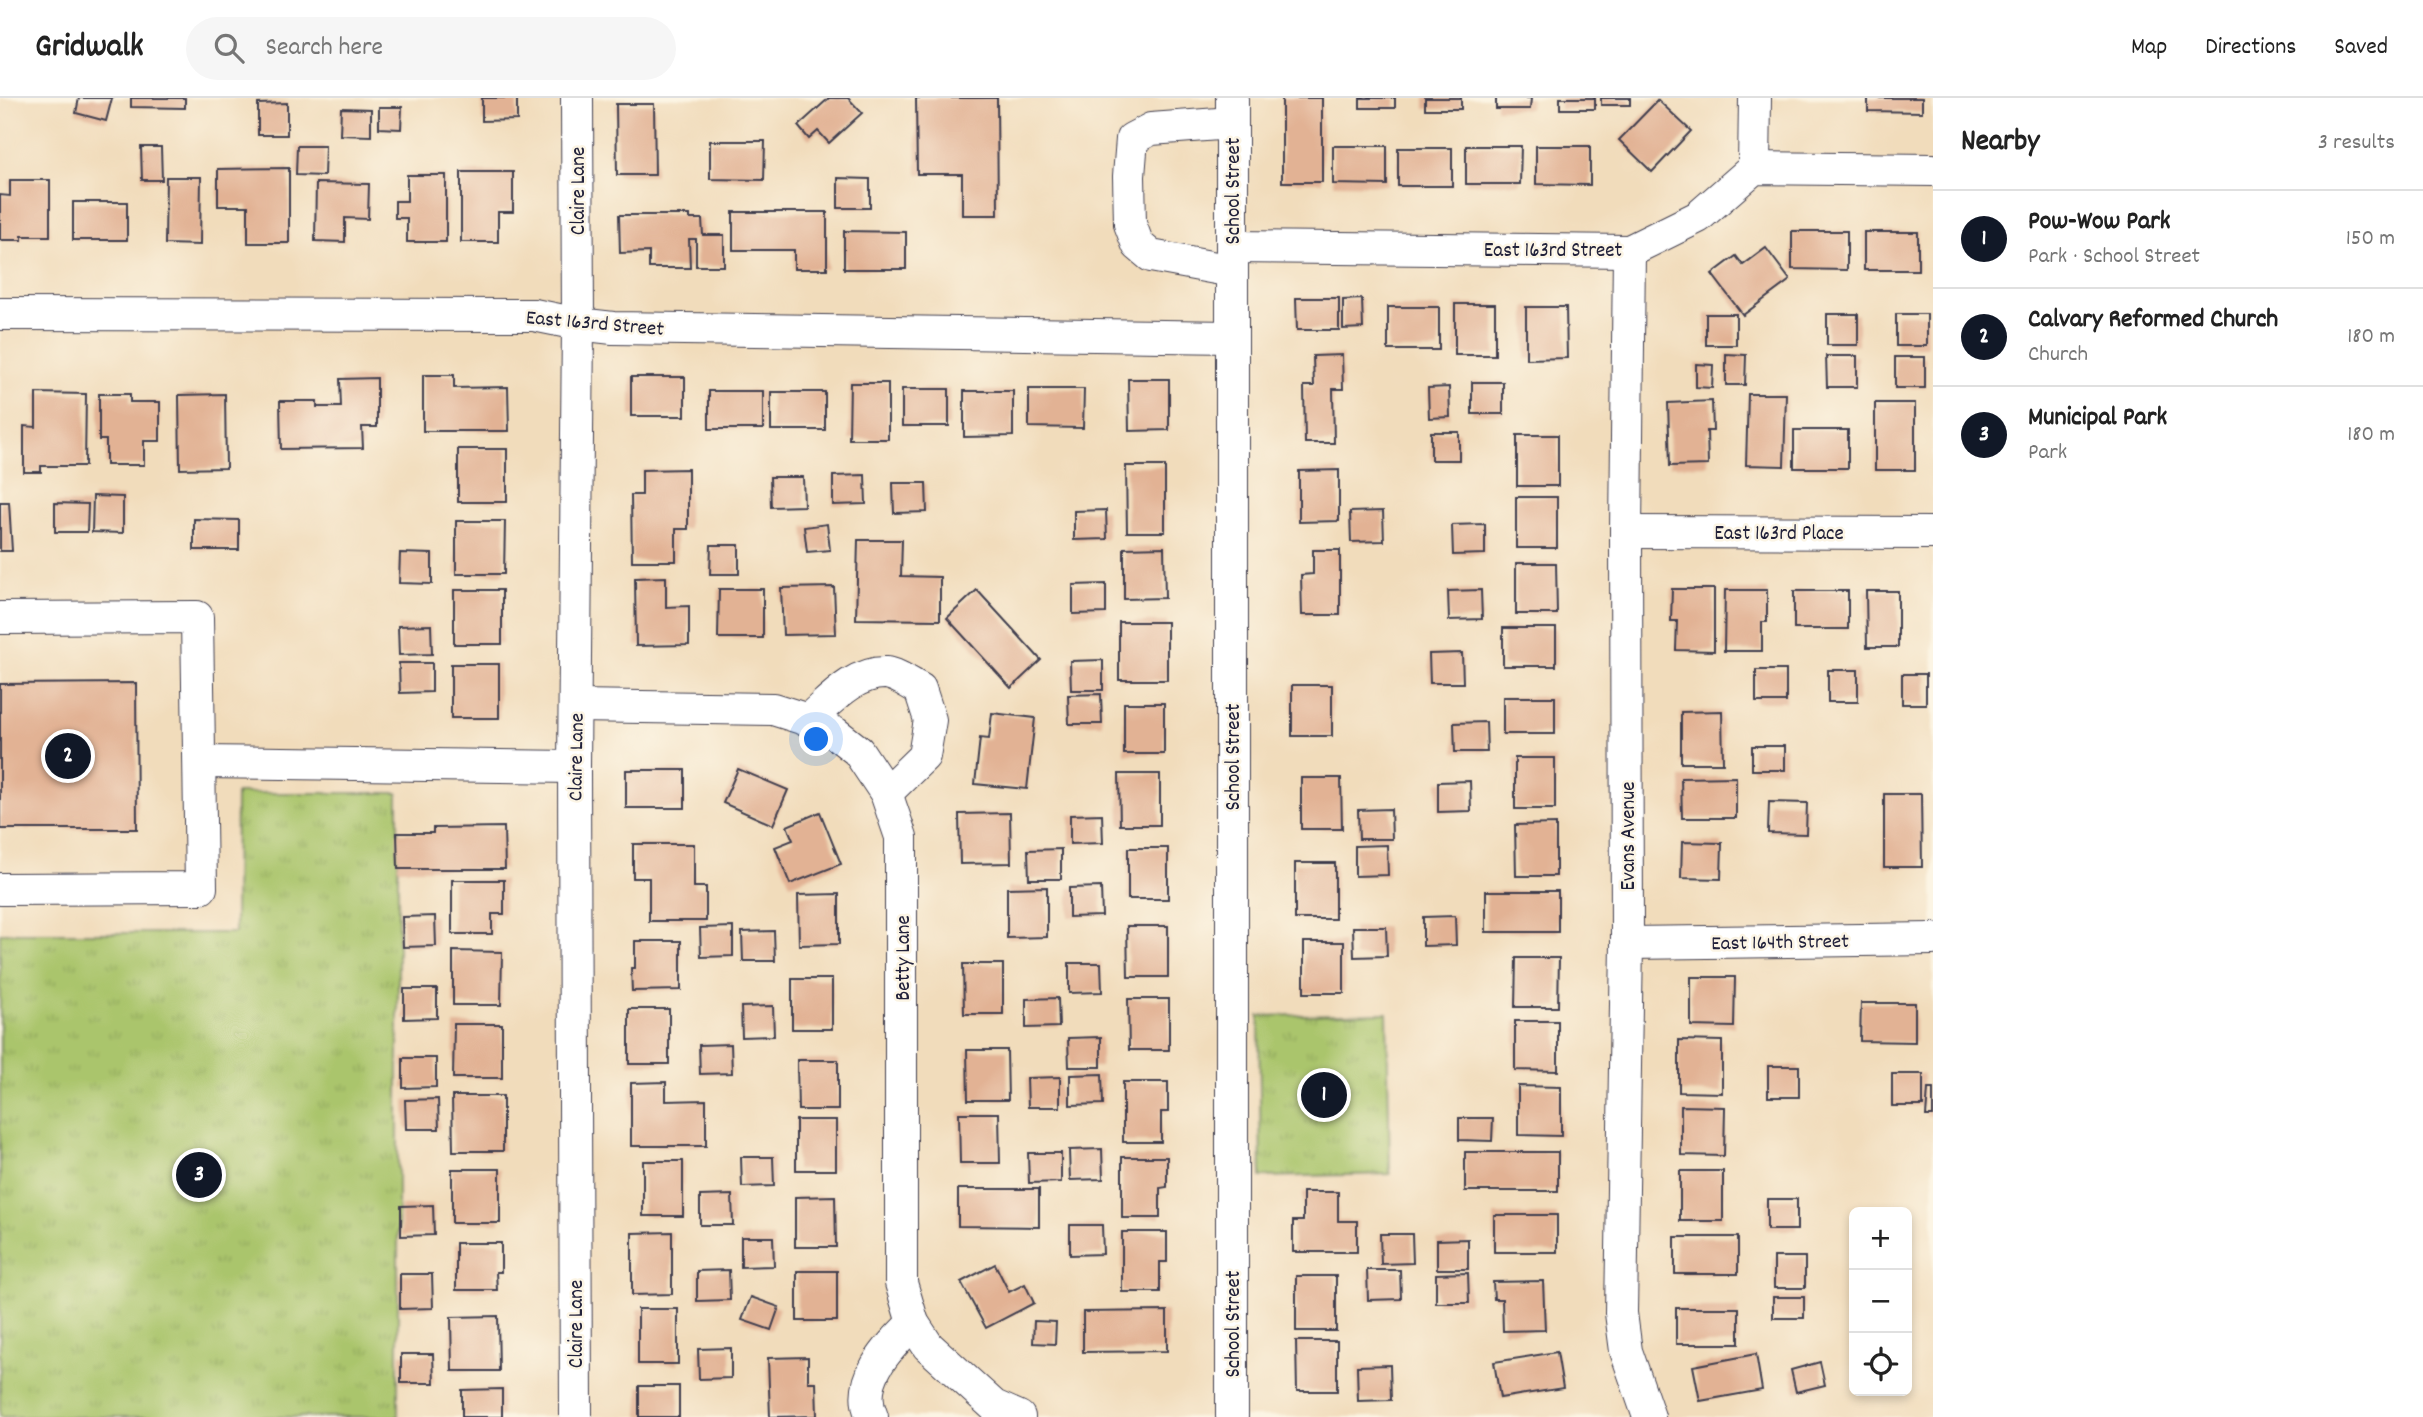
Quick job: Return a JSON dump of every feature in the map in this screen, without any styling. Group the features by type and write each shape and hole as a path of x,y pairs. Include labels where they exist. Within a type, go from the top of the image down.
{"street":[{"name":"Claire Lane","path":"576,1417 574,767 577,98"},
{"path":"1755,98 1754,168 1933,170"},
{"name":"East 163rd Street","path":"1232,111 1151,129 1132,139 1129,176 1130,224 1138,245 1151,256 1232,259 1629,251 1698,217 1754,168"},
{"name":"School Street","path":"1232,111 1232,1417"},
{"name":"Evans Avenue","path":"1629,251 1626,532 1627,943 1621,1313 1626,1351 1649,1417"},
{"name":"East 163rd Street","path":"0,314 534,315 613,328 1232,337"},
{"name":"East 163rd Place","path":"1626,532 1933,533"},
{"path":"0,618 197,617 201,888 0,889"},
{"path":"808,720 856,680 871,675 888,673 920,689 930,720 924,756 886,793"},
{"name":"Betty Lane","path":"576,706 773,709 808,720 835,733 858,751 886,793 901,837 902,857 901,1283 912,1323 928,1346 998,1413"},
{"path":"200,762 574,767"},
{"name":"East 164th Street","path":"1627,943 1933,939"},
{"path":"872,1417 867,1395 871,1377 884,1353 912,1323"}],"green space":[{"path":"236,793 398,793 398,1417 0,1417 0,933 235,933"},
{"path":"1387,1013 1390,1174 1261,1177 1259,1016"}],"building":[{"path":"79,98 112,98 106,121 76,113"},
{"path":"131,98 185,98 185,108 131,107"},
{"path":"482,98 517,98 517,120 482,121"},
{"path":"829,98 848,98 862,113 829,143 818,131 809,139 798,126"},
{"path":"916,98 997,98 998,215 962,215 962,174 917,174"},
{"path":"1282,98 1322,98 1322,182 1282,182"},
{"path":"1360,98 1395,98 1395,108 1360,108"},
{"path":"1425,98 1461,98 1461,109 1425,109"},
{"path":"1496,98 1531,98 1530,109 1496,109"},
{"path":"1560,98 1595,98 1595,109 1560,109"},
{"path":"1601,98 1630,98 1630,105 1601,105"},
{"path":"1868,98 1922,98 1922,112 1868,111"},
{"path":"1658,100 1691,131 1652,172 1619,140"},
{"path":"287,103 287,135 258,135 258,104"},
{"path":"616,104 654,104 655,175 617,175"},
{"path":"379,107 402,107 401,129 379,128"},
{"path":"341,108 371,109 371,136 340,135"},
{"path":"710,141 765,141 764,180 710,179"},
{"path":"297,146 325,146 324,176 296,175"},
{"path":"1333,146 1387,146 1387,185 1333,184"},
{"path":"1466,146 1521,146 1520,184 1466,184"},
{"path":"1536,146 1590,146 1590,185 1536,184"},
{"path":"141,147 161,147 162,180 142,180"},
{"path":"1398,148 1452,148 1452,186 1398,186"},
{"path":"289,168 289,243 248,243 248,206 218,206 218,169"},
{"path":"461,172 513,172 513,212 498,212 498,242 461,242"},
{"path":"407,175 446,175 446,242 407,242 407,218 395,218 395,201 407,201"},
{"path":"166,177 201,177 200,245 165,244"},
{"path":"838,178 870,179 870,208 838,208"},
{"path":"10,180 50,180 50,236 22,236 22,240 0,240 0,195 10,196"},
{"path":"316,183 369,184 368,219 345,218 345,242 315,241"},
{"path":"73,202 127,202 127,240 73,240"},
{"path":"733,212 827,212 827,269 794,269 794,250 733,250"},
{"path":"619,215 690,215 690,219 702,219 703,235 724,235 724,266 696,266 696,239 689,239 690,268 649,268 649,252 620,253"},
{"path":"844,231 906,232 906,269 844,269"},
{"path":"1792,231 1847,231 1847,270 1792,269"},
{"path":"1864,232 1918,232 1918,270 1864,270"},
{"path":"1766,248 1790,280 1743,315 1712,274 1736,256 1743,265"},
{"path":"1296,298 1339,298 1339,330 1297,330"},
{"path":"1362,299 1363,328 1343,329 1343,300"},
{"path":"1455,304 1495,304 1495,355 1455,355"},
{"path":"1388,307 1439,307 1439,350 1388,350"},
{"path":"1526,307 1566,307 1567,358 1526,359"},
{"path":"1706,314 1736,314 1736,345 1706,345"},
{"path":"1827,314 1858,314 1858,345 1827,345"},
{"path":"1896,314 1927,314 1927,346 1896,346"},
{"path":"1726,354 1746,355 1745,385 1726,385"},
{"path":"1342,355 1343,389 1333,389 1334,443 1305,443 1304,386 1314,386 1313,356"},
{"path":"1826,356 1857,356 1857,387 1827,387"},
{"path":"1895,357 1925,357 1925,388 1895,388"},
{"path":"1696,364 1713,365 1712,388 1696,387"},
{"path":"423,375 454,375 454,388 508,387 509,431 423,431"},
{"path":"631,377 685,377 685,416 631,416"},
{"path":"377,378 377,427 362,427 363,448 281,449 280,401 317,401 317,407 341,407 340,379"},
{"path":"1128,379 1169,379 1169,430 1129,431"},
{"path":"1472,382 1503,382 1503,414 1472,414"},
{"path":"850,383 888,383 888,439 849,439"},
{"path":"1449,387 1450,417 1429,418 1428,388"},
{"path":"902,389 949,389 949,426 902,426"},
{"path":"1029,389 1084,389 1083,428 1029,427"},
{"path":"709,391 763,391 763,429 709,429"},
{"path":"964,391 1013,391 1013,436 964,437"},
{"path":"771,392 825,392 825,430 771,430"},
{"path":"36,393 86,394 85,466 41,466 41,472 24,472 24,426 36,427"},
{"path":"99,394 130,394 130,402 160,402 160,441 144,441 144,465 106,465 106,440 99,440"},
{"path":"225,394 226,468 180,469 179,395"},
{"path":"1748,394 1786,394 1784,466 1746,465"},
{"path":"1712,401 1713,431 1707,431 1708,465 1670,466 1668,403"},
{"path":"1875,403 1915,403 1915,470 1875,470"},
{"path":"1794,430 1848,430 1848,468 1794,468"},
{"path":"1431,432 1459,432 1459,460 1431,460"},
{"path":"1517,435 1558,435 1558,486 1517,486"},
{"path":"458,449 507,449 507,502 458,502"},
{"path":"1126,466 1165,466 1165,532 1127,532"},
{"path":"688,469 688,529 676,529 676,561 632,561 631,495 642,495 642,470"},
{"path":"1339,470 1339,521 1299,522 1299,471"},
{"path":"865,475 866,504 833,505 833,476"},
{"path":"770,477 803,477 804,506 771,507"},
{"path":"893,483 926,483 927,512 894,513"},
{"path":"93,496 123,497 123,533 92,532"},
{"path":"1516,497 1557,497 1557,548 1516,548"},
{"path":"0,502 9,502 12,551 0,551"},
{"path":"55,503 88,504 87,532 55,532"},
{"path":"1106,510 1107,539 1074,540 1074,511"},
{"path":"1383,511 1384,541 1351,542 1350,512"},
{"path":"194,519 239,520 239,550 194,550"},
{"path":"456,521 505,521 504,574 456,574"},
{"path":"827,524 830,550 807,552 804,527"},
{"path":"1485,524 1485,554 1453,555 1452,525"},
{"path":"858,540 902,540 901,576 940,577 940,620 856,619"},
{"path":"711,545 739,545 739,574 710,574"},
{"path":"1164,547 1165,598 1124,599 1124,548"},
{"path":"1313,550 1340,550 1340,615 1302,615 1301,575 1313,574"},
{"path":"400,553 432,554 432,584 399,583"},
{"path":"1516,563 1556,563 1557,614 1516,614"},
{"path":"666,577 666,607 689,606 689,645 636,646 635,578"},
{"path":"1106,584 1106,613 1073,614 1073,585"},
{"path":"834,587 836,634 783,635 781,588"},
{"path":"719,589 763,589 763,638 718,638"},
{"path":"1672,589 1714,589 1714,651 1676,650 1677,621 1671,621"},
{"path":"454,590 502,590 502,644 454,644"},
{"path":"977,590 1041,660 1011,688 947,618"},
{"path":"1481,590 1482,619 1449,620 1448,591"},
{"path":"1725,590 1767,590 1767,622 1762,622 1762,651 1724,651"},
{"path":"1794,591 1848,591 1848,629 1794,629"},
{"path":"1866,591 1898,591 1898,647 1867,647"},
{"path":"1119,622 1167,622 1167,680 1119,680"},
{"path":"431,625 432,654 399,655 398,626"},
{"path":"1503,628 1556,628 1556,666 1503,666"},
{"path":"1462,653 1463,683 1430,683 1429,654"},
{"path":"1103,660 1103,690 1071,690 1070,661"},
{"path":"399,663 432,663 432,692 400,693"},
{"path":"451,664 499,664 499,718 451,718"},
{"path":"1756,670 1786,670 1786,702 1756,702"},
{"path":"1828,670 1858,670 1858,702 1828,702"},
{"path":"1902,674 1926,674 1926,704 1902,704"},
{"path":"136,683 137,829 0,829 0,684"},
{"path":"1292,685 1332,685 1332,736 1292,736"},
{"path":"1101,694 1102,724 1069,724 1068,695"},
{"path":"1503,697 1555,697 1555,734 1503,734"},
{"path":"1124,703 1164,703 1164,754 1124,754"},
{"path":"1722,711 1723,763 1681,763 1681,712"},
{"path":"992,713 1035,718 1027,789 975,784 980,738 989,739"},
{"path":"1486,722 1487,752 1455,752 1454,723"},
{"path":"1752,746 1785,746 1785,770 1752,770"},
{"path":"1515,758 1555,758 1555,809 1515,809"},
{"path":"738,769 788,790 773,825 723,803"},
{"path":"626,770 685,770 685,808 626,808"},
{"path":"1119,774 1160,774 1160,825 1120,825"},
{"path":"1736,777 1736,818 1682,818 1681,778"},
{"path":"1301,778 1341,778 1342,829 1301,829"},
{"path":"1470,781 1471,811 1438,812 1438,782"},
{"path":"1884,794 1921,794 1922,867 1884,867"},
{"path":"1769,802 1807,803 1806,834 1768,833"},
{"path":"1391,809 1392,839 1359,839 1358,810"},
{"path":"820,812 841,864 790,884 775,847 793,840 787,826"},
{"path":"1010,813 1011,863 960,864 959,814"},
{"path":"1102,814 1103,843 1070,844 1070,815"},
{"path":"1556,824 1556,876 1516,876 1515,825"},
{"path":"504,827 505,869 398,869 397,833 433,833 433,828"},
{"path":"1682,842 1722,843 1721,879 1681,878"},
{"path":"633,844 694,844 694,887 706,887 706,921 649,921 649,878 633,878"},
{"path":"1387,845 1388,875 1355,876 1355,846"},
{"path":"1128,848 1168,848 1168,899 1128,899"},
{"path":"1061,849 1061,879 1029,879 1028,850"},
{"path":"1295,863 1335,863 1335,919 1295,919"},
{"path":"452,880 504,880 504,914 492,914 492,934 452,934"},
{"path":"1047,887 1047,937 1007,938 1007,888"},
{"path":"1101,887 1102,916 1069,917 1069,888"},
{"path":"1486,891 1558,891 1558,932 1486,932"},
{"path":"839,894 839,944 799,945 798,895"},
{"path":"435,916 436,946 403,947 402,917"},
{"path":"1455,916 1456,945 1423,946 1423,917"},
{"path":"1127,926 1168,926 1168,977 1128,977"},
{"path":"733,927 733,956 701,957 700,928"},
{"path":"1353,927 1386,927 1387,956 1354,957"},
{"path":"774,931 775,961 743,961 742,932"},
{"path":"635,941 681,941 681,990 632,991 631,968 635,968"},
{"path":"1304,942 1344,942 1344,993 1304,993"},
{"path":"453,951 502,952 501,1005 453,1005"},
{"path":"1516,958 1559,958 1558,1007 1515,1007"},
{"path":"1069,963 1101,963 1102,992 1069,993"},
{"path":"963,964 1003,964 1003,1014 964,1014"},
{"path":"1691,977 1735,977 1734,1027 1691,1026"},
{"path":"792,979 832,979 832,1029 792,1029"},
{"path":"404,989 437,989 437,1018 404,1019"},
{"path":"1058,998 1059,1027 1026,1028 1026,999"},
{"path":"1128,999 1169,999 1169,1050 1129,1050"},
{"path":"1861,1003 1915,1003 1915,1042 1860,1041"},
{"path":"773,1006 774,1036 742,1037 741,1007"},
{"path":"629,1009 669,1009 669,1064 629,1064"},
{"path":"1515,1021 1558,1021 1558,1071 1515,1070"},
{"path":"454,1024 502,1024 502,1078 453,1078"},
{"path":"1101,1037 1101,1067 1069,1067 1068,1038"},
{"path":"1679,1040 1722,1041 1722,1093 1679,1092"},
{"path":"731,1044 732,1073 700,1074 699,1045"},
{"path":"967,1050 1007,1050 1008,1100 968,1100"},
{"path":"403,1058 436,1058 436,1087 403,1088"},
{"path":"797,1060 838,1060 838,1110 798,1110"},
{"path":"1768,1066 1799,1066 1799,1097 1768,1097"},
{"path":"1102,1074 1103,1104 1070,1105 1070,1075"},
{"path":"1892,1074 1923,1074 1923,1106 1892,1106"},
{"path":"1060,1077 1060,1107 1028,1107 1027,1078"},
{"path":"666,1082 666,1101 706,1100 706,1146 631,1146 631,1083"},
{"path":"1123,1082 1168,1082 1168,1112 1161,1112 1161,1142 1123,1142"},
{"path":"1518,1086 1561,1087 1561,1136 1518,1135"},
{"path":"1928,1089 1933,1089 1933,1116 1926,1116"},
{"path":"452,1096 503,1096 503,1151 453,1151"},
{"path":"438,1099 439,1129 406,1129 405,1100"},
{"path":"1681,1106 1725,1107 1724,1156 1681,1155"},
{"path":"959,1113 999,1113 1000,1163 960,1163"},
{"path":"1459,1118 1493,1118 1492,1141 1459,1140"},
{"path":"796,1120 836,1120 836,1170 796,1170"},
{"path":"1102,1149 1103,1179 1070,1180 1069,1150"},
{"path":"1465,1152 1558,1152 1558,1191 1465,1191"},
{"path":"1028,1153 1061,1153 1061,1182 1029,1183"},
{"path":"741,1157 773,1157 774,1186 742,1187"},
{"path":"1122,1157 1167,1157 1167,1187 1160,1188 1160,1218 1122,1218"},
{"path":"643,1161 683,1161 683,1216 643,1216"},
{"path":"452,1169 500,1169 500,1223 452,1223"},
{"path":"1680,1171 1723,1171 1723,1221 1680,1221"},
{"path":"958,1189 1039,1189 1039,1227 958,1226"},
{"path":"1303,1192 1338,1192 1338,1221 1357,1221 1357,1252 1293,1252 1293,1221 1303,1221"},
{"path":"732,1195 733,1225 700,1225 700,1196"},
{"path":"835,1196 836,1247 795,1247 795,1197"},
{"path":"1767,1199 1797,1199 1797,1230 1767,1230"},
{"path":"433,1205 434,1235 401,1236 401,1206"},
{"path":"1494,1215 1557,1215 1557,1252 1494,1252"},
{"path":"1070,1225 1102,1225 1103,1254 1070,1255"},
{"path":"672,1232 672,1294 632,1295 632,1233"},
{"path":"1122,1232 1167,1232 1167,1262 1160,1262 1160,1292 1122,1292"},
{"path":"1380,1234 1412,1234 1413,1263 1381,1264"},
{"path":"741,1237 773,1237 774,1266 741,1267"},
{"path":"1675,1237 1738,1237 1738,1274 1675,1274"},
{"path":"1468,1239 1468,1269 1437,1269 1437,1240"},
{"path":"456,1243 501,1243 501,1272 496,1272 497,1290 456,1290"},
{"path":"1774,1257 1805,1257 1805,1288 1774,1288"},
{"path":"995,1264 1009,1292 1025,1284 1034,1303 986,1328 961,1282"},
{"path":"729,1270 730,1300 697,1301 697,1271"},
{"path":"1367,1270 1400,1270 1401,1299 1368,1300"},
{"path":"797,1271 837,1271 837,1321 797,1321"},
{"path":"1468,1273 1469,1303 1436,1303 1436,1274"},
{"path":"400,1274 432,1274 433,1308 400,1309"},
{"path":"1296,1276 1336,1276 1336,1331 1296,1331"},
{"path":"1543,1281 1545,1330 1503,1331 1502,1299 1494,1299 1493,1282"},
{"path":"751,1297 779,1307 771,1330 742,1320"},
{"path":"1773,1297 1804,1297 1804,1318 1773,1318"},
{"path":"1676,1308 1739,1308 1739,1344 1676,1344"},
{"path":"638,1309 678,1309 678,1364 638,1364"},
{"path":"1167,1311 1167,1351 1083,1352 1083,1312"},
{"path":"498,1316 499,1371 452,1371 451,1317"},
{"path":"1034,1321 1056,1322 1055,1344 1033,1343"},
{"path":"1296,1341 1337,1341 1337,1391 1297,1391"},
{"path":"731,1348 731,1378 699,1379 698,1349"},
{"path":"1557,1352 1563,1388 1500,1398 1494,1362"},
{"path":"401,1354 433,1354 434,1383 401,1383"},
{"path":"1756,1354 1762,1390 1700,1401 1693,1366"},
{"path":"808,1357 808,1382 816,1382 817,1416 770,1417 768,1358"},
{"path":"1820,1362 1825,1385 1796,1392 1791,1370"},
{"path":"1390,1365 1391,1400 1358,1401 1357,1366"},
{"path":"639,1386 679,1386 679,1417 639,1417"},
{"path":"502,1389 502,1417 462,1417 462,1390"}],"place":[{"name":"Calvary Reformed Church","path":"68,756"},
{"name":"Pow-Wow Park","path":"1324,1095"},
{"name":"Municipal Park","path":"199,1175"}]}
